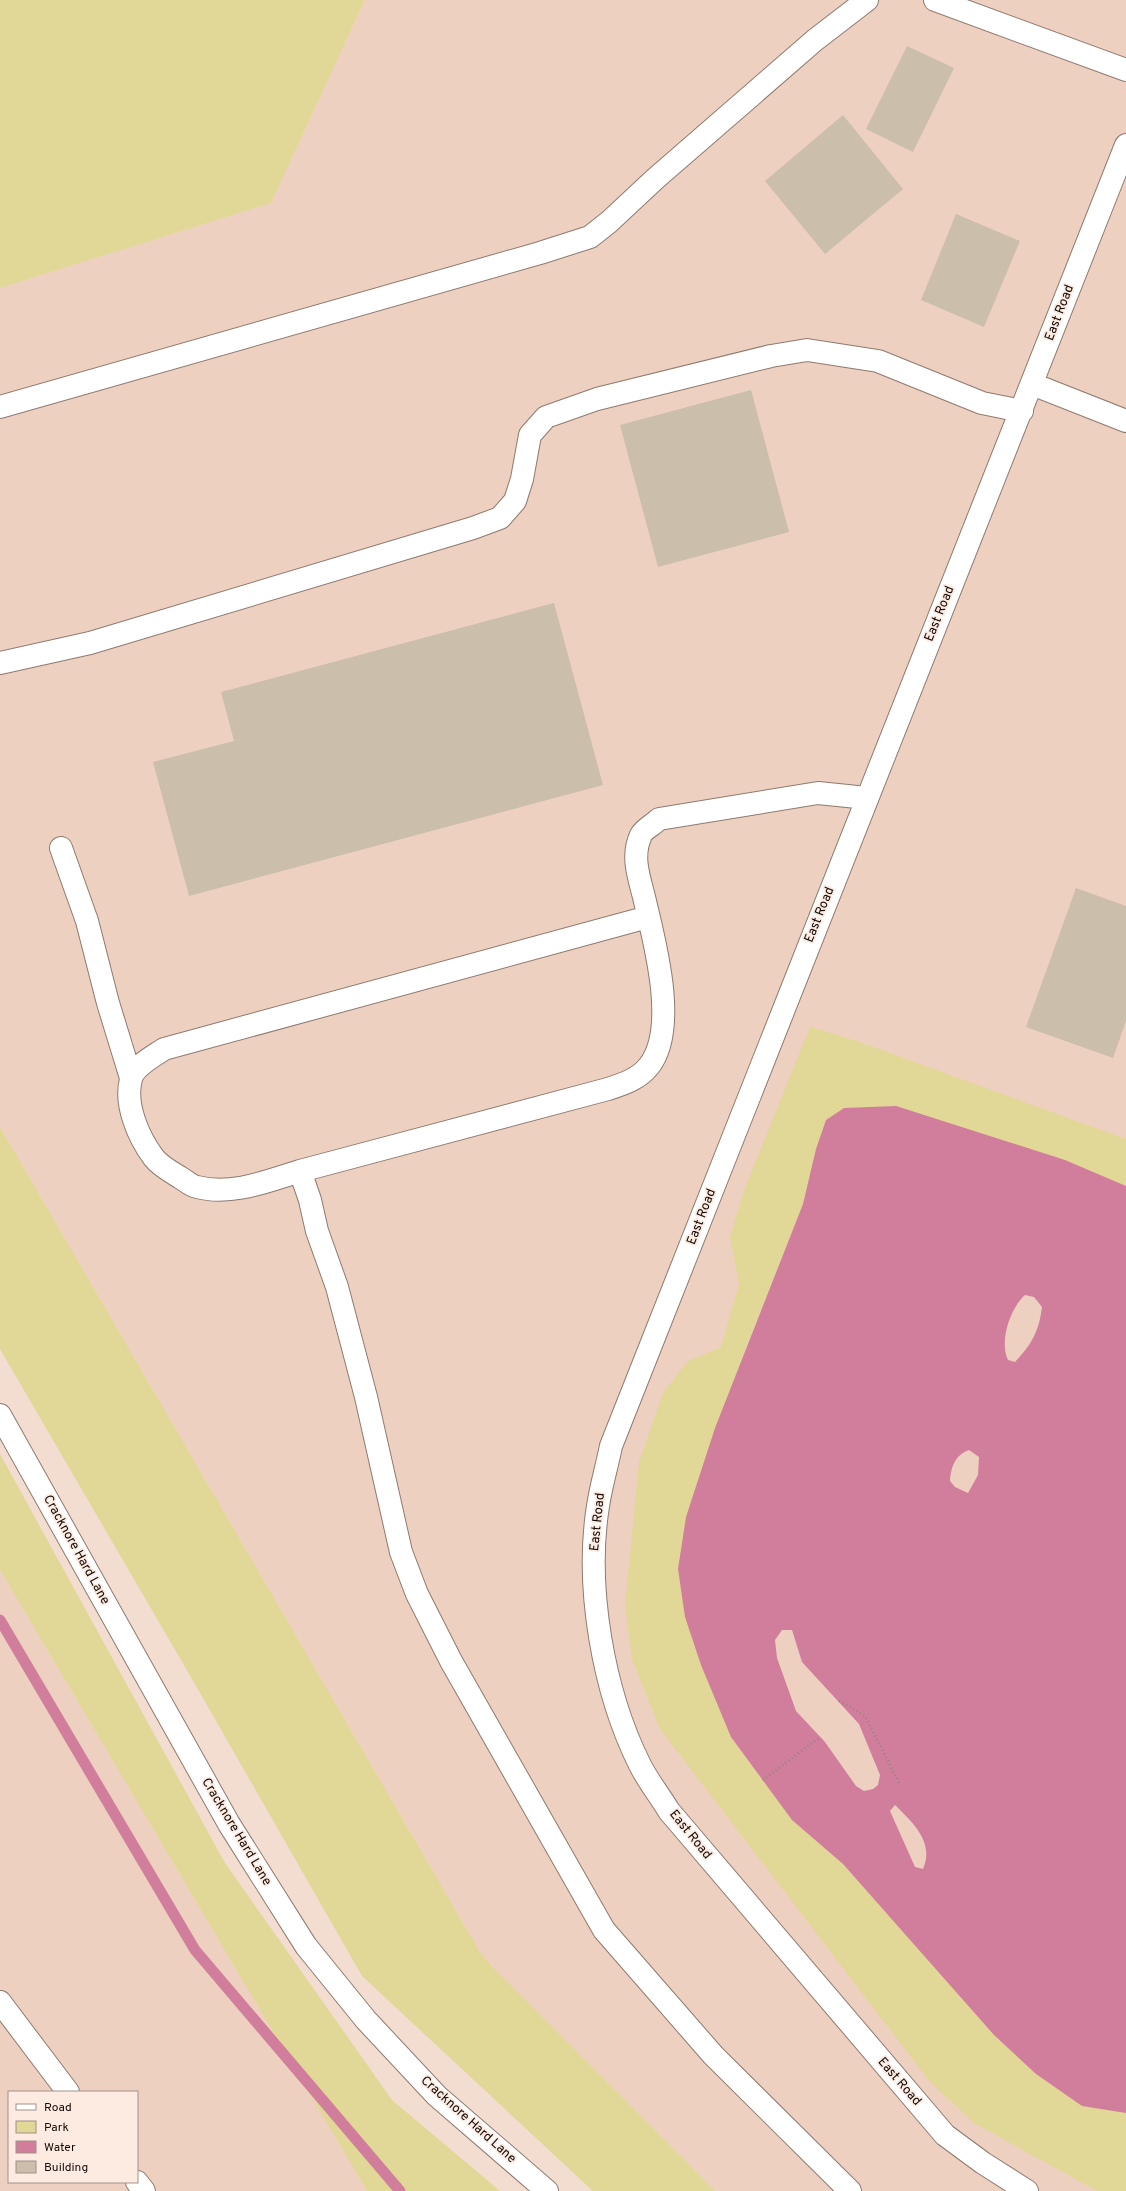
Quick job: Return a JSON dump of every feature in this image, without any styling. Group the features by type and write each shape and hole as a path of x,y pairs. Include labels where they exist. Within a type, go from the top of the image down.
{"lane":[{"path":"0,407 540,253 590,236 609,222 655,179 815,40 867,0"},
{"path":"935,0 1126,70"},
{"name":"East Road","path":"1027,2191 983,2163 945,2135 669,1811 640,1765 614,1701 597,1629 594,1562 598,1506 611,1446 867,798 1022,412 1126,145"},
{"path":"0,663 90,643 473,528 500,518 515,501 522,480 530,435 546,417 597,398 771,356 807,350 878,361 982,402 1022,412"},
{"path":"1032,384 1126,422"},
{"path":"61,848 87,921 108,1003 131,1078 129,1097 136,1128 155,1159 195,1187 214,1190 230,1189 260,1183 608,1089 633,1080 649,1066 658,1050 664,1006 659,965 635,863 641,834 659,820 818,793 867,798"},
{"path":"131,1078 143,1063 164,1049 648,917"},
{"path":"300,1171 310,1200 317,1231 337,1286 366,1397 401,1552 417,1594 451,1661 604,1930 713,2055 850,2191"},
{"name":"Cracknore Hard Lane","path":"0,1415 229,1824 306,1946 366,2020 437,2096 548,2191"},
{"path":"0,2002 67,2091"},
{"path":"138,2183 144,2191"}],"path":[{"path":"839,1701 865,1716 899,1783"},
{"path":"763,1780 820,1737"}],"shaded area":[{"path":"365,0 1126,0 1126,2191 715,2191 491,1965 480,1952 0,1127 0,288 271,203"},
{"path":"0,1570 367,2191 0,2191"}],"green space":[{"path":"0,0 365,0 271,203 0,288"},
{"path":"810,1027 857,1041 1126,1139 1126,1186 1065,1160 1002,1141 861,1107 844,1108 826,1120 816,1149 803,1204 741,1360 731,1737 792,1820 843,1864 994,2035 1036,2074 1082,2106 1126,2113 1126,2191 1097,2191 974,2123 930,2082 660,1729 632,1659 625,1606 639,1462 663,1393 688,1361 721,1347 739,1284 730,1237 744,1190"},
{"path":"0,1127 480,1952 491,1965 715,2191 593,2191 362,1976 192,1679 0,1349"},
{"path":"0,1454 225,1863 392,2100 500,2191 367,2191 0,1570"}],"water":[{"path":"896,1106 1065,1160 1126,1186 1126,2113 1082,2106 1036,2074 994,2035 843,1864 792,1820 731,1737 701,1665 685,1617 678,1569 686,1517 715,1428 803,1204 816,1149 826,1120 844,1108","holes":["1025,1295 1034,1297 1042,1307 1039,1323 1034,1337 1015,1362 1008,1360 1005,1335 1011,1317","969,1450 979,1457 978,1475 968,1493 955,1487 950,1481 953,1466 957,1458","782,1630 792,1630 802,1662 859,1724 880,1775 878,1785 873,1789 864,1791 856,1786 825,1742 796,1711 777,1658 775,1640","895,1805 920,1833 926,1850 926,1859 923,1869 915,1867 890,1811"]}],"building":[{"path":"907,46 954,68 913,152 866,129"},
{"path":"843,115 903,189 825,254 765,181"},
{"path":"956,214 1020,241 984,327 921,300"},
{"path":"751,390 789,532 658,567 620,425"},
{"path":"554,603 603,785 189,896 153,762 234,741 221,692"},
{"path":"1076,888 1126,906 1126,1021 1113,1058 1026,1027"}],"waterway":[{"path":"0,1620 195,1950 400,2191"}]}
